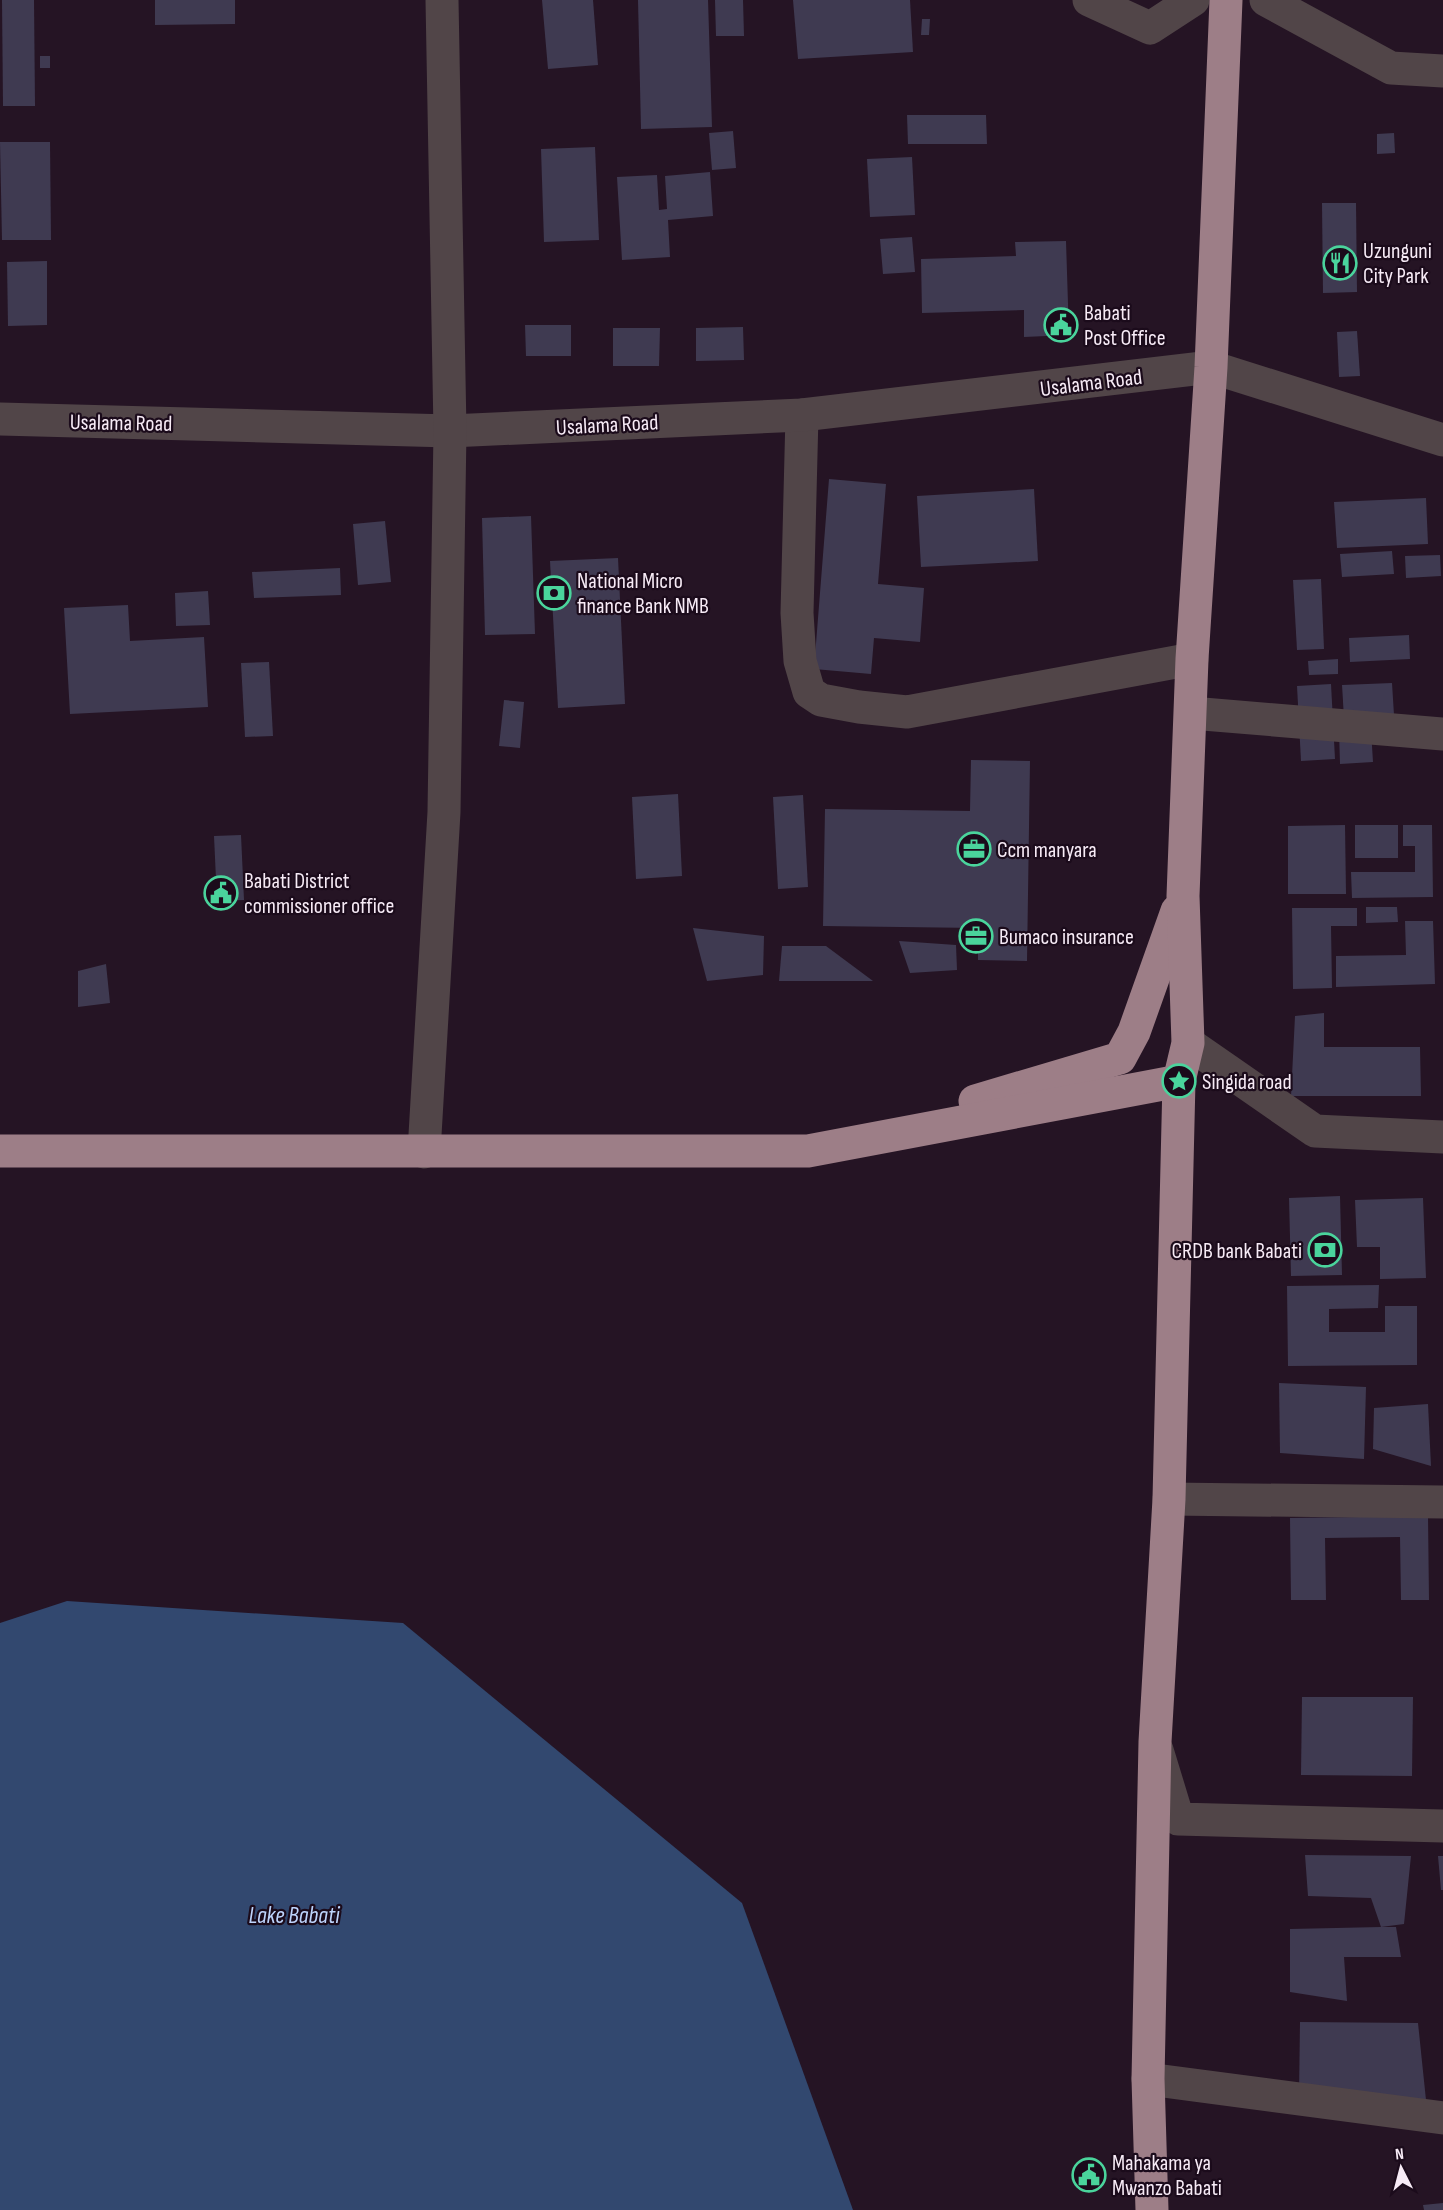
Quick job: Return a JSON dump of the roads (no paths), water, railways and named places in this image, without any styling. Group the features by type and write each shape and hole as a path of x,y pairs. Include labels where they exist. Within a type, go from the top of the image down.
{"highway":[{"path":"1152,2210 1148,2079 1155,1742 1169,1499 1179,1081 1188,1043 1183,896 1192,659 1211,368 1226,0"},
{"path":"808,1151 1120,1058 1134,1032 1183,896"},
{"path":"0,1151 808,1151 1179,1081"}],"street":[{"path":"424,1152 444,812 450,431 442,0"},
{"path":"1089,0 1150,28 1193,0"},
{"path":"1266,0 1391,68 1443,71"},
{"path":"1211,368 1443,440"},
{"name":"Usalama Road","path":"0,419 450,431 802,416 1211,368"},
{"path":"802,416 797,613 800,661 809,692 821,699 859,707 907,712 1192,659"},
{"path":"1191,713 1443,734"},
{"path":"1188,1043 1315,1131 1443,1137"},
{"path":"1169,1499 1443,1502"},
{"path":"1155,1742 1178,1820 1443,1826"},
{"path":"1148,2079 1443,2118"}],"water":[{"name":"Lake Babati","path":"67,1601 403,1623 742,1903 853,2210 0,2210 0,1623"}],"place":[{"name":"Uzunguni City Park","path":"1340,263"},
{"name":"Babati Post Office","path":"1061,325"},
{"name":"National Micro finance Bank NMB","path":"554,593"},
{"name":"Ccm manyara","path":"974,849"},
{"name":"Babati District commissioner office","path":"221,893"},
{"name":"Bumaco insurance","path":"976,936"},
{"name":"Singida road","path":"1179,1081"},
{"name":"CRDB bank Babati","path":"1325,1250"},
{"name":"Mahakama ya Mwanzo Babati","path":"1089,2175"}]}
